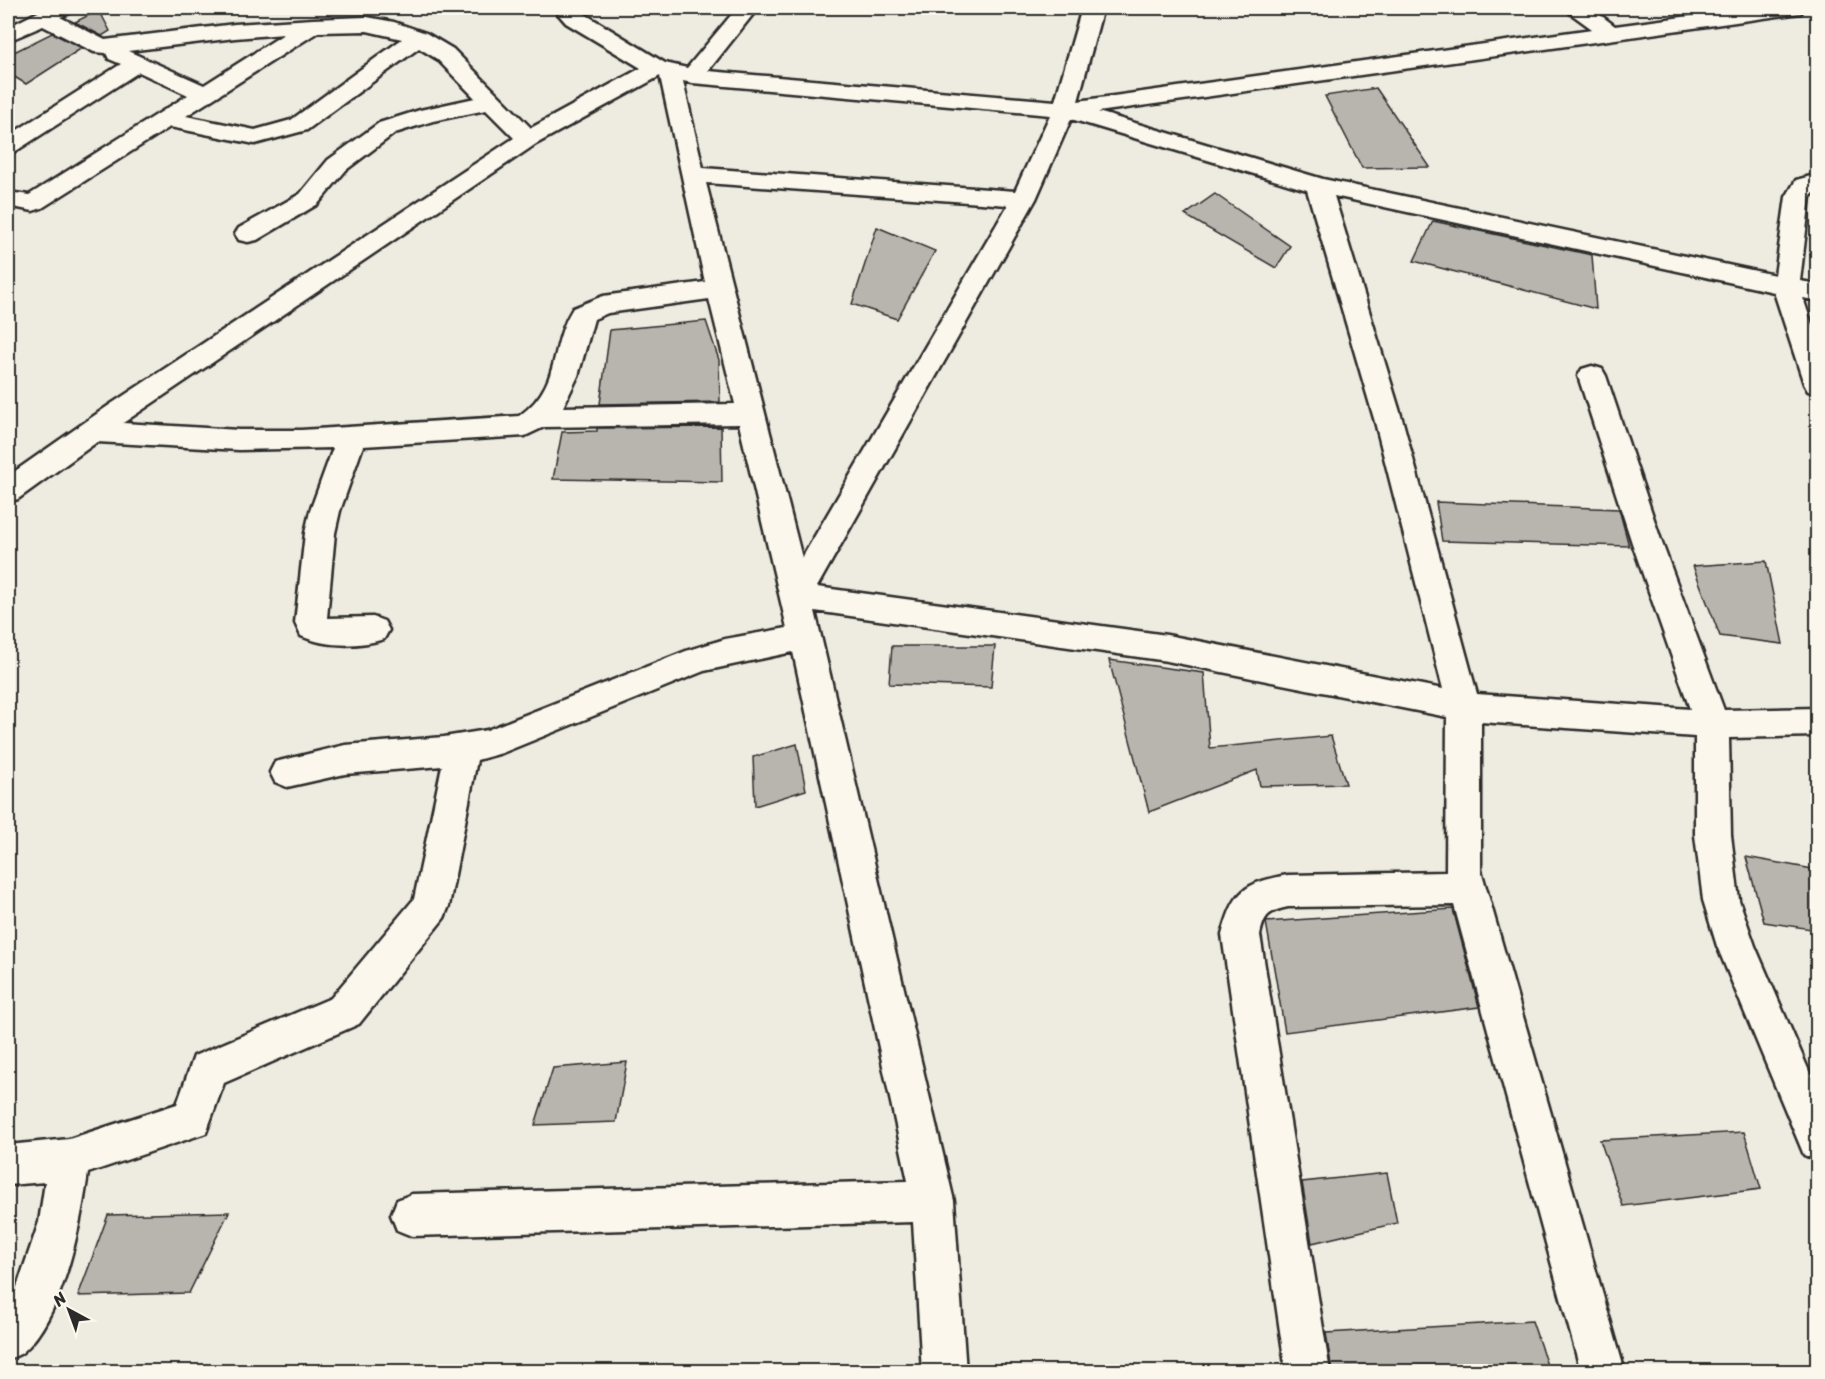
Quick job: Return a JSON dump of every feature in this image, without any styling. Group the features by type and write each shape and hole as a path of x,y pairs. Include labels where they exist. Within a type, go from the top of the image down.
{"street":[{"path":"8,35 63,8"},
{"path":"562,8 574,18 673,72 1064,109 1318,185 1786,288 1818,293"},
{"path":"8,490 528,139 673,72 748,8"},
{"path":"796,596 1024,199 1064,109 1092,8"},
{"path":"1578,8 1611,34"},
{"path":"1064,109 1793,8"},
{"path":"44,18 136,64 206,94"},
{"path":"102,46 235,31 313,26 367,24 394,29 418,38 445,54 528,139"},
{"path":"8,199 33,203 313,26"},
{"path":"166,119 255,137 286,130 299,124 418,38"},
{"path":"8,146 136,64"},
{"path":"673,72 692,175 806,637 933,1201 944,1371"},
{"path":"248,234 309,199 337,165 387,128 428,115 490,102"},
{"path":"692,175 1024,199"},
{"path":"1818,181 1805,185 1798,197 1786,288 1818,384"},
{"path":"1318,185 1389,422 1464,706 1463,870 1603,1371"},
{"path":"92,432 239,440 301,440 525,426 540,417 554,401 582,314 603,305 720,289"},
{"path":"1592,375 1647,543 1712,724 1713,835 1721,900 1736,946 1818,1141"},
{"path":"540,417 751,414"},
{"path":"352,437 325,511 320,533 311,623 312,627 321,631 373,630"},
{"path":"796,596 1167,648 1464,706 1712,724 1818,722"},
{"path":"287,772 324,762 363,757 462,751 697,660 725,652 806,637"},
{"path":"8,1165 69,1159 192,1119 208,1070 345,1011 431,906 462,751"},
{"path":"1308,1371 1241,935 1247,909 1263,895 1288,891 1468,888"},
{"path":"8,1337 33,1303 60,1222 69,1159"},
{"path":"412,1215 933,1201"}],"building":[{"path":"99,10 110,31 102,36 75,22"},
{"path":"52,33 82,48 26,84 8,73 8,55"},
{"path":"1376,88 1430,167 1362,168 1325,96"},
{"path":"1215,194 1290,246 1276,268 1185,215"},
{"path":"1433,221 1592,255 1596,309 1414,261"},
{"path":"877,227 935,251 897,319 852,304"},
{"path":"706,321 719,360 720,402 600,404 610,330"},
{"path":"721,427 722,482 553,479 562,432 597,431 597,428"},
{"path":"1436,502 1619,509 1629,546 1442,541"},
{"path":"1766,561 1783,644 1720,636 1693,566"},
{"path":"892,646 995,646 991,687 889,684"},
{"path":"1109,660 1204,673 1210,748 1331,736 1346,784 1260,786 1257,770 1149,812"},
{"path":"797,744 806,790 755,806 753,757"},
{"path":"1746,857 1818,870 1818,930 1764,922"},
{"path":"1453,909 1479,1007 1285,1032 1266,922"},
{"path":"627,1062 616,1122 535,1125 553,1068"},
{"path":"1744,1132 1761,1189 1623,1206 1600,1140"},
{"path":"1387,1173 1397,1223 1312,1243 1302,1182"},
{"path":"229,1212 189,1293 78,1296 108,1215"},
{"path":"1532,1321 1549,1371 1332,1371 1326,1333"}]}
